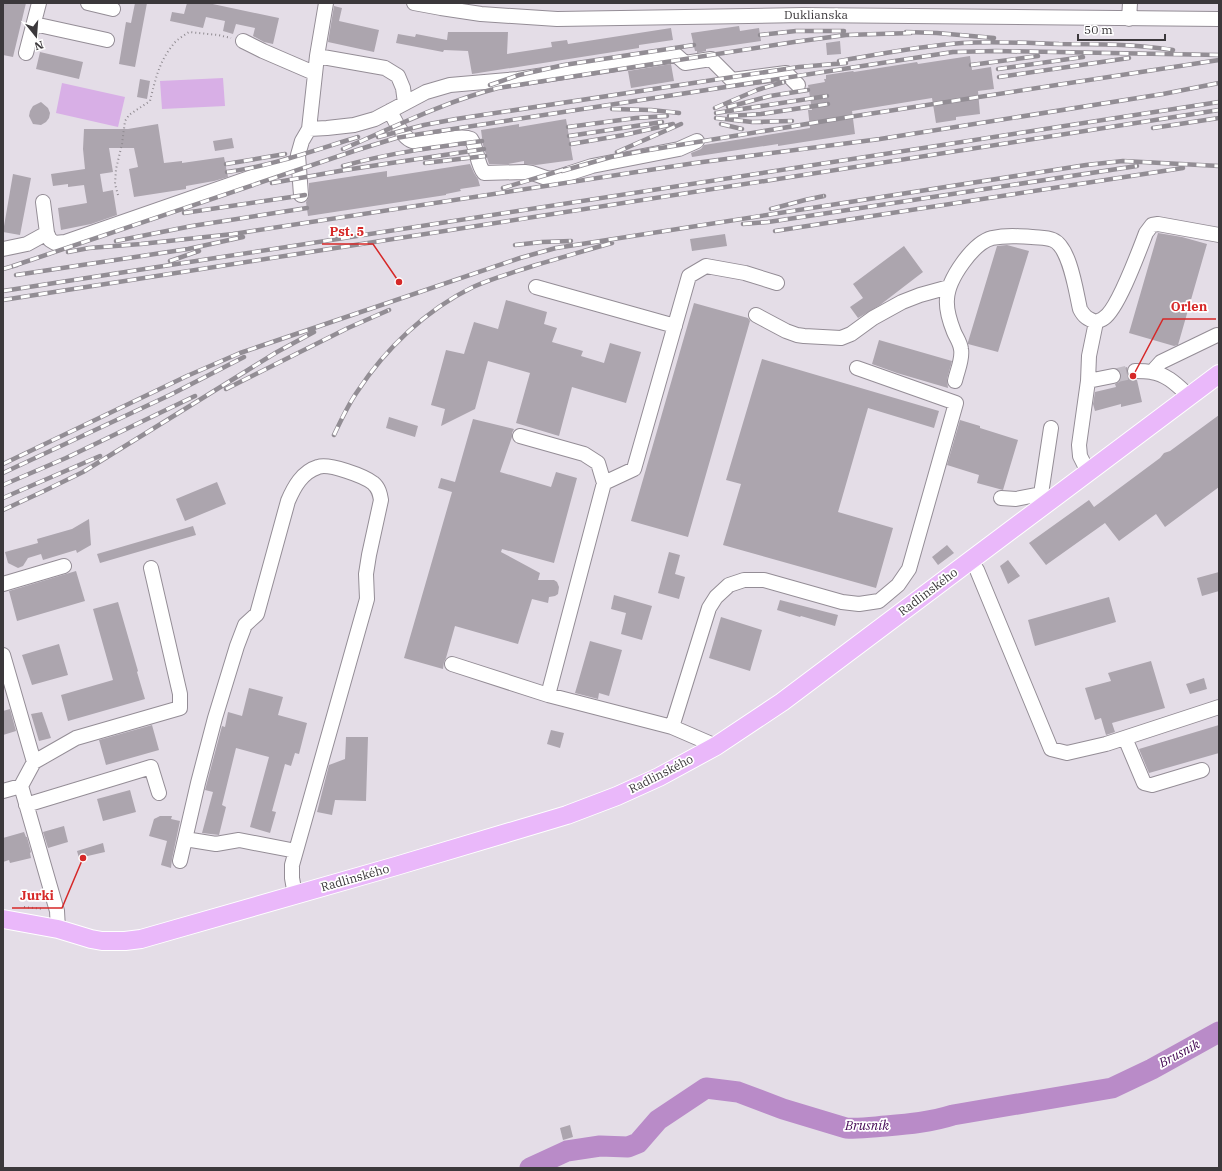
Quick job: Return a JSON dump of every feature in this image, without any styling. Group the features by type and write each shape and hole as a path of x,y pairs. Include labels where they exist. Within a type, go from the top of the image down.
{"main road":[{"name":"Radlinského","path":"3,919 58,929 91,939 126,941 158,934 295,895 567,815 659,778 716,746 814,679 970,560 1043,498 1088,472 1219,374"}],"street":[{"path":"26,53 39,3"},
{"path":"88,3 113,9"},
{"path":"301,195 298,155 302,141 309,129 314,73 326,3"},
{"name":"Duklianska","path":"414,3 481,14 557,19 803,15 1219,19"},
{"path":"1129,18 1130,3"},
{"path":"34,24 107,40"},
{"path":"244,41 262,51 314,73"},
{"path":"309,129 354,125 375,118 426,92 450,84 518,79 676,54 685,63 711,59 732,80 786,73 798,84"},
{"path":"317,56 385,68 398,76 403,88 406,103"},
{"path":"390,111 405,137 411,141 418,143 467,137 470,139 476,150 480,168 484,173 490,174 525,172 555,178 592,166 679,150 697,140"},
{"path":"43,202 47,233 50,240 55,243 65,242 298,161"},
{"path":"955,381 961,356 961,349 949,318 947,300 949,287 956,273 970,254 990,238 1005,236 1045,238 1054,240 1067,256 1080,309 1083,315 1096,322 1104,318 1110,312 1118,298 1146,233 1152,225 1158,224 1219,235"},
{"path":"3,249 27,244 47,233"},
{"path":"604,483 634,469 689,276 706,266 745,273 777,283"},
{"path":"756,315 786,331 797,335 841,338 846,337 873,318 902,302 949,287"},
{"path":"536,288 675,326"},
{"path":"1088,472 1080,456 1079,445 1088,381 1089,356 1096,322"},
{"path":"1152,372 1160,362 1217,335"},
{"path":"672,727 709,608 716,596 729,585 744,580 764,580 842,602 859,604 879,601 898,585 909,569 956,403 857,368"},
{"path":"1135,371 1152,372 1161,375 1172,381 1189,396"},
{"path":"1088,381 1114,376"},
{"path":"1001,498 1043,498 1050,428"},
{"path":"520,436 584,454 598,463 604,483 548,695"},
{"path":"180,861 215,718 245,625 257,614 288,501 293,488 299,479 318,466 331,467 349,472 373,484 380,491 381,500 366,574 367,599 292,865 292,878 295,895"},
{"path":"970,560 977,570 1051,749 1068,753 1106,744 1219,707"},
{"path":"3,584 64,566"},
{"path":"58,929 57,911 21,786 34,762 76,738 180,708 180,694 151,568"},
{"path":"3,655 34,762"},
{"path":"452,664 548,695 672,727 716,746"},
{"path":"1125,738 1144,783 1152,785 1202,770"},
{"path":"26,805 151,767 159,793"},
{"path":"3,791 21,786"},
{"path":"185,839 216,844 239,840 296,851"}],"path":[{"path":"118,195 115,184 116,169 122,144 125,121 129,115 150,101 158,69 173,45 189,32 218,35 244,41"},
{"path":"20,906 57,911"}],"shaded area":[{"path":"223,78 225,106 162,109 160,81"},
{"path":"62,83 125,97 118,127 56,113"}],"building":[{"path":"3,3 26,3 13,57 3,55"},
{"path":"135,3 147,3 135,67 119,64 126,22 131,23"},
{"path":"187,3 208,3 279,18 273,44 264,42 253,36 255,28 236,24 233,34 223,31 225,21 206,17 203,28 170,21 172,12 184,14"},
{"path":"334,6 342,8 339,21 379,30 374,52 328,42"},
{"path":"739,26 740,31 759,28 761,41 706,49 706,51 697,53 697,51 695,51 691,33"},
{"path":"671,28 673,40 639,45 639,48 472,74 468,51 444,50 443,52 396,43 398,34 415,37 416,34 447,40 448,32 508,32 507,54 552,47 551,42 567,40 568,44"},
{"path":"840,41 841,54 827,55 826,43"},
{"path":"40,52 83,62 79,79 36,69"},
{"path":"970,56 972,70 991,67 994,89 978,91 980,114 956,117 956,120 936,123 932,98 852,111 855,134 692,157 691,153 701,149 704,145 810,128 808,110 812,110 808,85 825,82 824,79 826,79 826,75"},
{"path":"671,64 674,81 631,88 628,71"},
{"path":"140,79 150,81 147,99 137,97"},
{"path":"41,102 48,108 50,113 49,118 41,125 33,124 29,116 30,111 33,106"},
{"path":"566,119 573,160 536,165 524,164 524,161 508,164 489,164 483,145 481,130 519,124 519,127"},
{"path":"158,124 164,163 182,161 182,163 224,157 228,177 186,186 186,189 134,197 129,169 138,167 134,148 109,148 113,172 100,174 103,192 113,190 117,215 91,224 61,230 58,208 87,203 84,185 68,187 68,184 53,186 51,174 85,169 83,149 84,129 128,129"},
{"path":"232,138 234,148 215,151 213,141"},
{"path":"470,164 480,186 460,189 461,191 446,195 308,216 306,202 309,195 309,183 387,171 387,177"},
{"path":"13,174 31,178 20,235 3,232"},
{"path":"1158,233 1182,237 1207,244 1178,345 1174,346 1129,333"},
{"path":"725,234 727,246 692,251 690,239"},
{"path":"1007,245 1029,251 998,352 968,344 968,342 997,246"},
{"path":"904,246 923,272 880,305 858,318 850,307 863,298 853,284"},
{"path":"506,300 547,312 544,324 557,328 552,342 583,351 581,356 604,363 610,343 641,352 626,403 572,387 559,436 516,423 530,373 488,361 475,409 441,426 445,409 431,405 446,350 464,354 474,322 498,329"},
{"path":"694,303 748,318 750,321 688,537 631,521"},
{"path":"879,340 952,361 947,379 948,388 872,364"},
{"path":"762,359 939,411 934,428 868,408 838,512 893,528 876,588 723,545 741,484 726,480"},
{"path":"1127,367 1128,376 1131,379 1137,380 1142,402 1121,407 1121,404 1095,411 1093,404 1095,392 1116,387 1115,384 1119,382 1121,378 1121,374 1118,370"},
{"path":"1219,415 1219,487 1165,527 1156,514 1119,541 1105,523 1046,565 1029,543 1089,500 1094,507 1160,458 1164,453 1170,451"},
{"path":"389,417 418,426 415,437 386,428"},
{"path":"473,419 514,429 500,472 551,487 556,472 577,478 554,563 502,549 501,552 540,573 538,580 554,580 557,582 559,587 558,594 549,597 548,603 532,599 518,644 455,626 443,669 404,658 452,492 438,488 441,478 455,482"},
{"path":"960,420 1018,440 1003,490 977,483 979,475 947,465"},
{"path":"217,482 226,504 185,521 176,499"},
{"path":"89,519 91,545 77,553 76,550 43,560 41,554 28,558 23,566 18,568 8,563 5,552 38,543 37,539 72,529"},
{"path":"193,526 196,535 100,563 97,554"},
{"path":"947,545 954,553 938,565 932,557"},
{"path":"669,552 680,555 675,574 685,577 679,599 658,593"},
{"path":"1008,560 1020,576 1008,584 1000,566"},
{"path":"76,571 85,601 17,621 9,591"},
{"path":"1219,572 1219,591 1202,596 1197,578"},
{"path":"614,595 652,606 642,640 621,634 626,613 611,609"},
{"path":"1109,597 1116,622 1035,646 1028,620"},
{"path":"780,600 838,615 835,626 777,610"},
{"path":"118,602 145,699 68,721 61,695 113,680 93,609"},
{"path":"721,617 762,630 750,671 709,658"},
{"path":"590,641 622,650 609,696 599,693 598,699 575,693"},
{"path":"59,644 68,675 32,685 22,655"},
{"path":"1151,661 1165,708 1112,723 1115,732 1106,735 1101,718 1095,720 1085,688 1111,681 1108,673"},
{"path":"1204,678 1207,689 1190,694 1186,684"},
{"path":"249,688 283,697 278,715 307,723 299,754 295,753 291,766 285,764 272,811 276,812 270,833 250,827 269,757 236,748 222,805 226,807 219,835 202,833 213,792 205,790 222,726 225,727 228,712 242,716"},
{"path":"10,709 16,731 3,735 3,711"},
{"path":"42,712 51,738 39,741 31,714"},
{"path":"152,725 159,750 106,765 99,740"},
{"path":"1219,725 1219,753 1149,773 1139,749"},
{"path":"551,730 564,733 560,748 547,744"},
{"path":"346,737 368,737 366,801 335,800 332,815 317,812 329,765 345,759"},
{"path":"130,790 136,812 103,821 97,799"},
{"path":"160,816 172,816 171,819 180,821 171,868 161,865 167,841 149,836 154,819"},
{"path":"64,826 68,842 48,848 43,832"},
{"path":"24,832 27,837 31,858 10,863 9,860 3,862 3,838"},
{"path":"103,843 105,852 79,858 77,851"},
{"path":"570,1125 573,1137 563,1140 560,1128"}],"waterway":[{"name":"Brusník","path":"530,1168 567,1151 600,1146 628,1147 638,1143 658,1120 706,1088 738,1092 783,1109 846,1128 903,1124 928,1121 953,1115 1112,1088 1152,1069 1219,1032"}],"tunnel":[{"path":"1113,376 1135,371"}],"railway":[{"path":"760,35 796,31 844,31"},
{"path":"906,32 994,38"},
{"path":"343,149 458,100 498,88 846,35 911,33"},
{"path":"839,61 916,48 974,42 1116,45 1173,50"},
{"path":"490,85 519,75 564,65 694,45"},
{"path":"13,266 396,138 953,52 996,51 1219,55"},
{"path":"971,65 1038,56"},
{"path":"998,69 1083,57"},
{"path":"999,77 1129,58"},
{"path":"562,171 611,157 643,151 849,117 1219,60"},
{"path":"378,137 424,125 456,119 799,67 846,63"},
{"path":"715,108 757,90 784,82"},
{"path":"68,252 89,248 233,234 695,163 880,139 1163,94 1219,83"},
{"path":"728,107 770,96 808,90"},
{"path":"716,113 827,96"},
{"path":"3,291 1219,102"},
{"path":"729,116 761,114 828,104"},
{"path":"612,109 651,110 679,113"},
{"path":"3,300 1219,110"},
{"path":"568,127 636,118 667,116"},
{"path":"716,118 752,122 792,121"},
{"path":"1153,128 1219,118"},
{"path":"569,136 662,122"},
{"path":"571,144 624,135 673,124"},
{"path":"617,152 681,124"},
{"path":"721,124 742,129"},
{"path":"227,172 277,162 358,137"},
{"path":"343,166 395,154 482,141"},
{"path":"272,183 345,170 484,149"},
{"path":"226,164 285,154"},
{"path":"425,163 485,156"},
{"path":"3,464 187,376 240,353 520,258 556,248 1086,165 1123,161 1219,166"},
{"path":"743,224 768,222 1137,166"},
{"path":"775,231 1183,168"},
{"path":"503,188 566,169"},
{"path":"184,213 305,195"},
{"path":"771,209 824,196"},
{"path":"116,241 192,226 307,208"},
{"path":"16,275 188,249 243,237"},
{"path":"515,245 571,241"},
{"path":"334,435 354,397 381,360 408,332 439,307 456,296 488,281 536,265 612,243"},
{"path":"170,261 199,251"},
{"path":"3,269 17,265"},
{"path":"226,389 348,328 389,310"},
{"path":"3,510 83,472 277,352 314,332"},
{"path":"3,473 170,395 244,357"},
{"path":"3,485 66,458 195,396"},
{"path":"3,498 100,456"}],"place":[{"name":"Pst. 5","path":"399,282"},
{"name":"Orlen","path":"1133,376"},
{"name":"Jurki","path":"83,858"}]}
